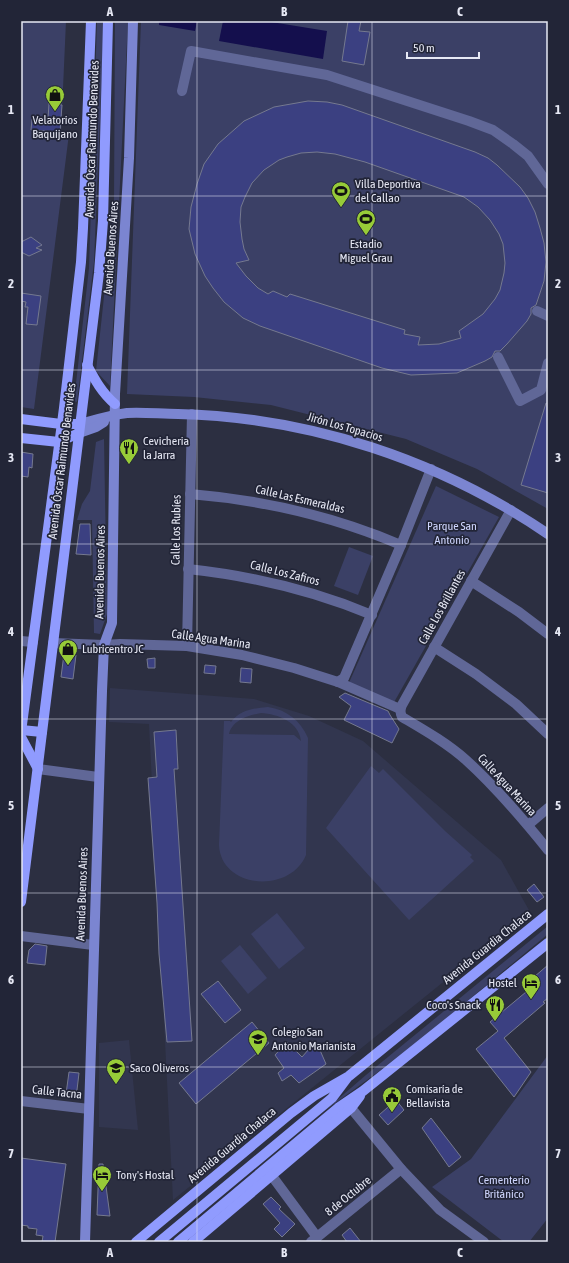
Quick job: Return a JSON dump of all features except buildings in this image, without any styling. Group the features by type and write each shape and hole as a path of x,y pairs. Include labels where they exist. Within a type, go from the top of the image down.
{"main road":[{"name":"Avenida Óscar Raimundo Benavides","path":"21,731 59,442 83,234 91,21"},
{"name":"Avenida Óscar Raimundo Benavides","path":"21,902 99,273 103,221 108,21"},
{"name":"Avenida Buenos Aires","path":"85,1242 98,777 104,645 112,623 115,404 129,166 133,21"},
{"path":"87,365 106,396 115,404"},
{"name":"Jirón Los Topacios","path":"79,429 127,413 192,414 252,419 306,429 354,441 431,470 482,494 511,510 548,534"},
{"path":"21,419 61,424 79,429"},
{"path":"21,438 59,442 79,429"},
{"path":"21,731 42,732"},
{"path":"21,737 38,769"},
{"name":"Avenida Guardia Chalaca","path":"136,1242 291,1113 314,1096 349,1076 548,914"},
{"path":"178,1242 338,1108 363,1092 548,944"},
{"name":"Avenida Guardia Chalaca","path":"159,1242 332,1098 349,1076"},
{"path":"193,1242 351,1108 363,1092"}],"street":[{"path":"182,91 191,51 326,75 431,108 493,130 528,156 548,184"},
{"path":"537,311 548,316"},
{"path":"498,357 520,401 541,390 548,363"},
{"name":"Calle Los Rubíes","path":"187,646 192,414"},
{"path":"338,682 344,678 372,615 431,470"},
{"name":"Calle Las Esmeraldas","path":"190,494 244,500 297,510 349,524 401,545"},
{"name":"Calle Los Brillantes","path":"401,713 434,647 511,510"},
{"name":"Calle Los Zafiros","path":"188,568 280,584 325,597 372,615"},
{"path":"471,581 519,612 548,634"},
{"path":"21,641 33,642"},
{"name":"Calle Agua Marina","path":"53,643 187,646 242,655 294,668 338,682 401,713 465,759 528,825 548,850"},
{"path":"434,647 476,674 516,704 548,734"},
{"path":"38,769 98,777"},
{"path":"528,825 548,808"},
{"path":"21,936 93,945"},
{"name":"Calle Tacna","path":"21,1101 89,1109"},
{"path":"351,1108 401,1170 440,1210 473,1239 484,1242"},
{"name":"8 de Octubre","path":"314,1240 401,1170"},
{"path":"272,1176 314,1240"}],"shaded area":[{"path":"159,21 197,21 195,31 159,25"},
{"path":"223,21 265,21 327,31 323,59 219,41"},
{"name":"Colegio San Antonio Marianista","path":"110,688 254,699 309,716 363,741 501,860 530,912 173,1200 149,724 109,722"},
{"name":"Saco Oliveros","path":"129,1040 138,1130 99,1127 99,1043"}],"green space":[{"path":"21,21 66,21 61,133 69,134 34,409 21,407"},
{"path":"97,21 104,21 94,262 77,402 74,401 89,268"},
{"path":"115,21 128,21 110,386 96,371 114,204"},
{"name":"Villa Deportiva del Callao","path":"141,21 548,21 548,509 477,469 406,439 271,405 194,397 127,394"},
{"path":"104,439 107,614 100,634 94,633 92,520 77,520 82,504 90,491 96,442"},
{"name":"Parque San Antonio","path":"436,486 499,517 393,704 348,685"},
{"path":"349,547 373,556 358,595 334,586"},
{"path":"268,707 287,713 297,721 308,738 306,855 298,868 286,876 272,881 257,881 243,878 231,871 223,860 219,845 224,721 231,722 243,712","holes":["261,713 281,717 292,724 299,734 301,741 294,735 229,734 234,725 242,719"]},
{"path":"371,766 379,773 383,769 445,831 472,855 470,857 474,861 409,920 326,828"},
{"path":"277,913 305,948 279,969 251,934"},
{"path":"548,926 548,934 430,1032 323,1112 366,1075"},
{"path":"240,945 267,978 248,994 221,961"},
{"name":"Cementerio Británico","path":"548,1055 548,1218 529,1242 504,1242 432,1187 471,1159"}],"place":[{"name":"Velatorios Baquijano","path":"55,112"},
{"name":"Villa Deportiva del Callao","path":"341,208"},
{"name":"Estadio Miguel Grau","path":"366,236"},
{"name":"Cevicheria la Jarra","path":"129,465"},
{"name":"Lubricentro JC","path":"68,666"},
{"name":"Hostel","path":"531,1000"},
{"name":"Coco's Snack","path":"495,1022"},
{"name":"Colegio San Antonio Marianista","path":"258,1056"},
{"name":"Saco Oliveros","path":"116,1085"},
{"name":"Comisaría de Bellavista","path":"392,1113"},
{"name":"Tony's Hostal","path":"102,1192"}]}
